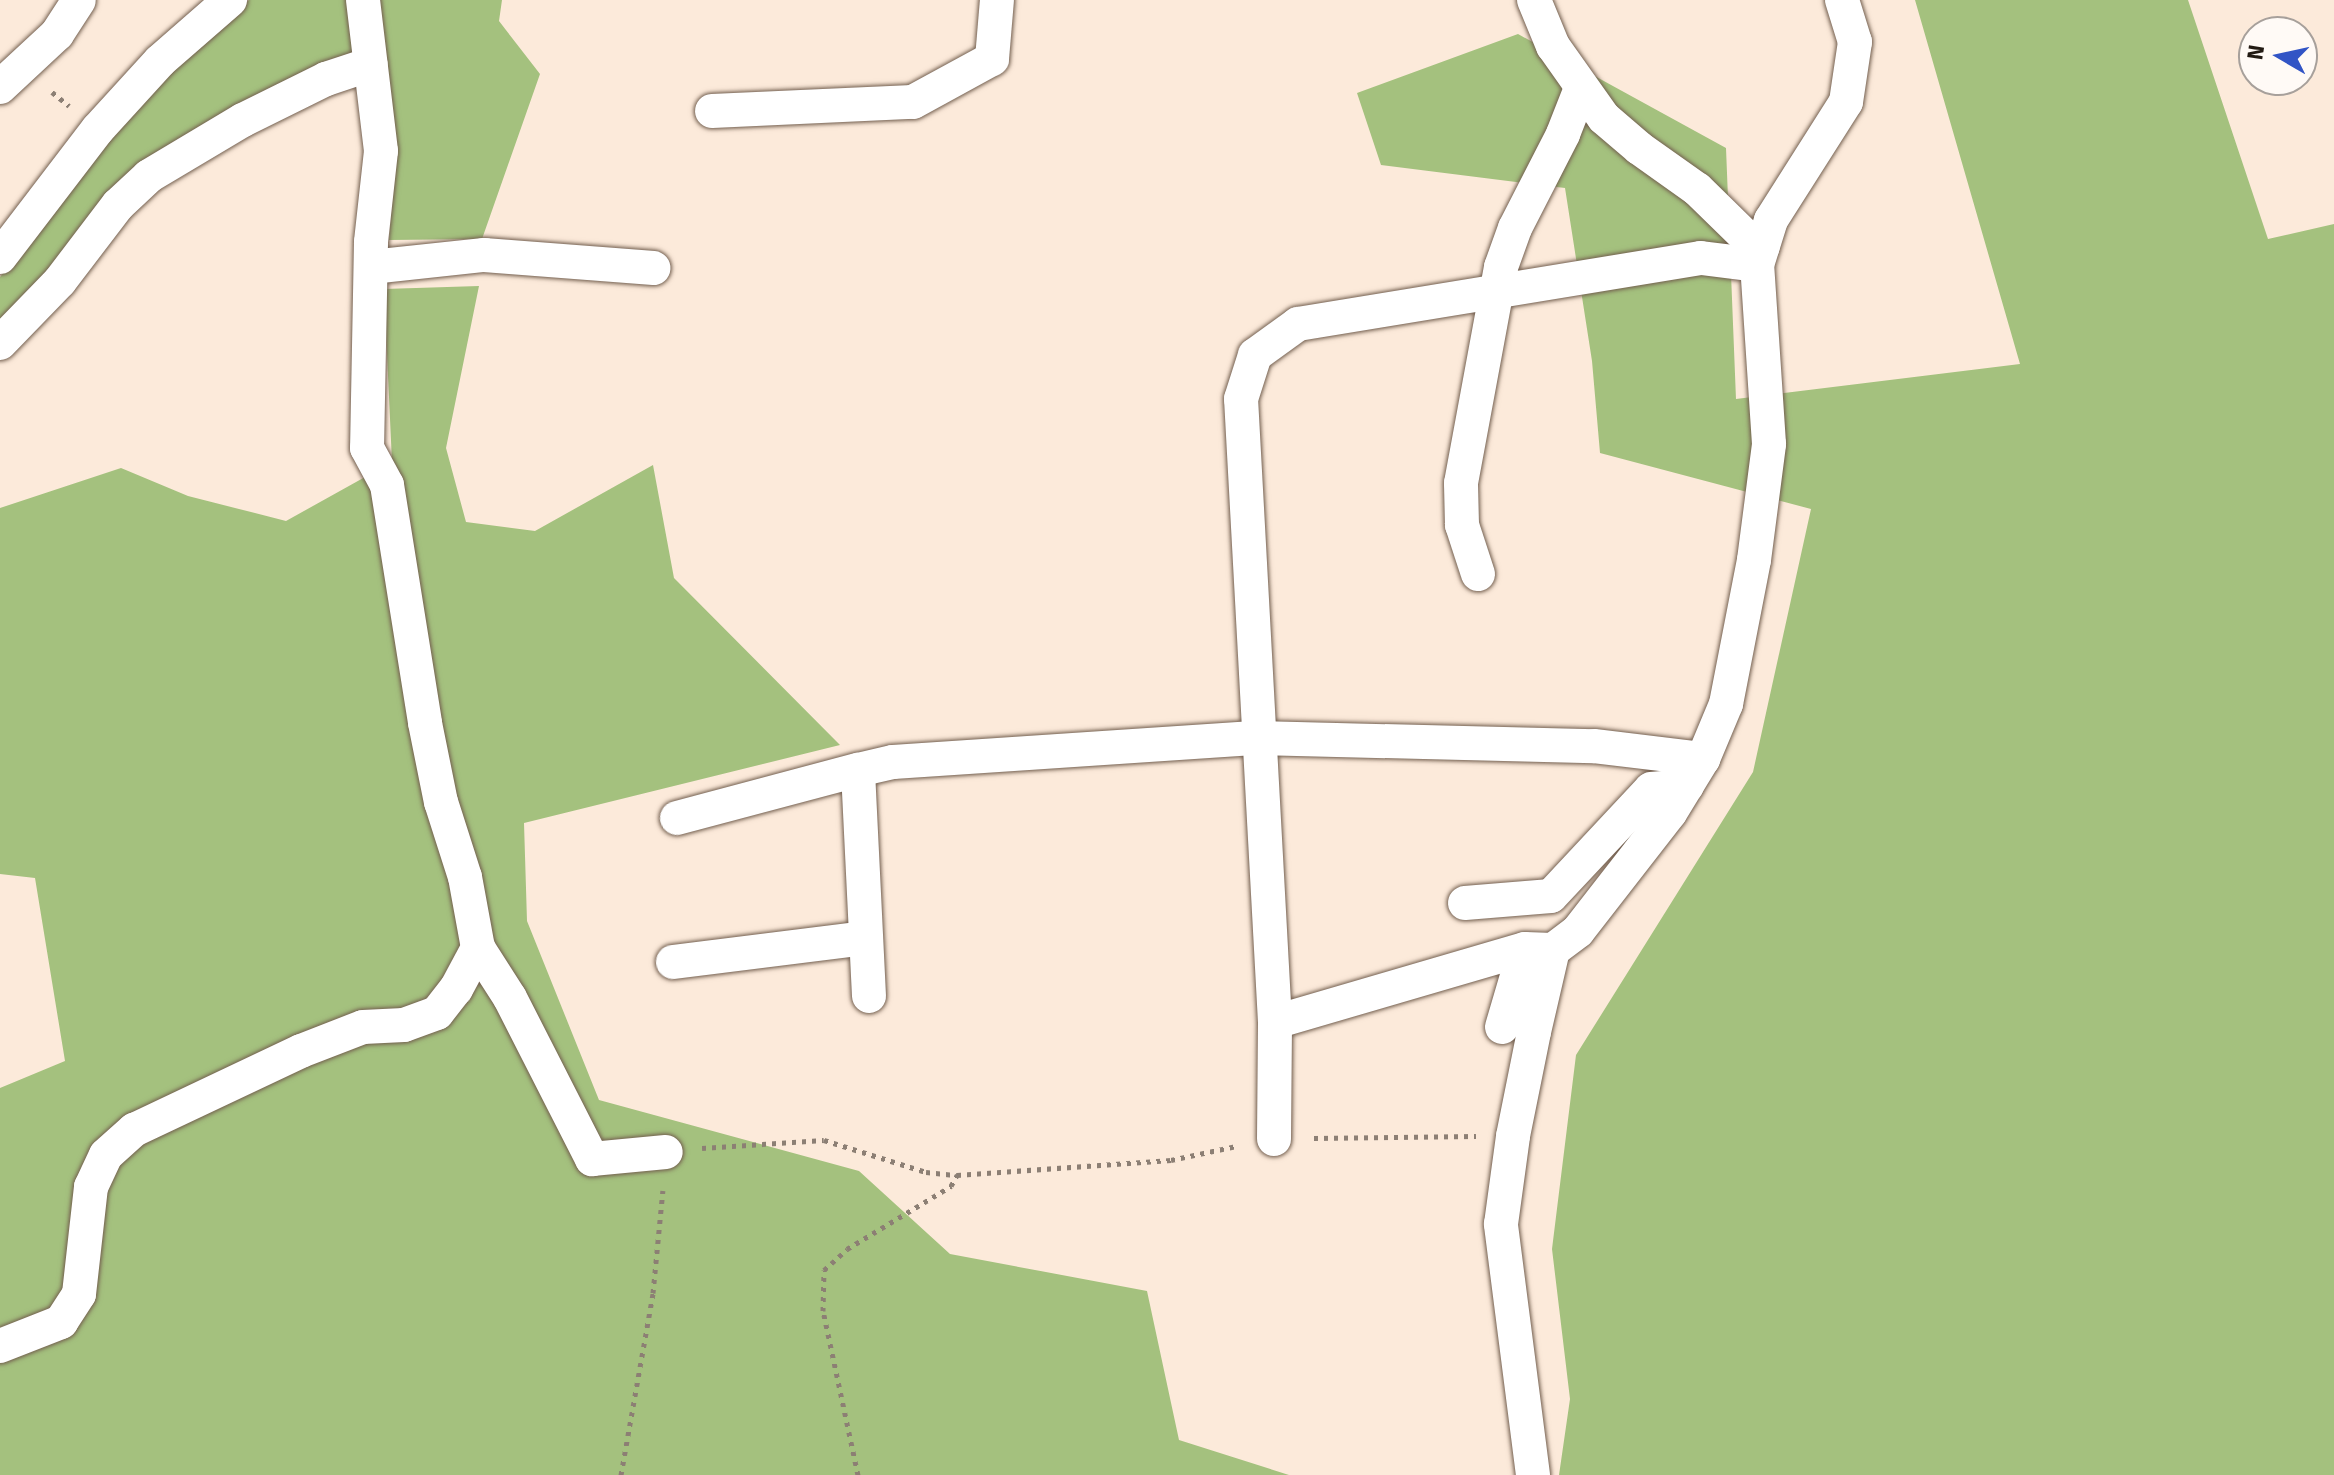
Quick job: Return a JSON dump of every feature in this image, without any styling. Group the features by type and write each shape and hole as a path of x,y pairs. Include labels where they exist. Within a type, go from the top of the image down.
{"street":[{"path":"6,79 57,34 79,0"},
{"path":"0,257 98,129 160,61 230,0"},
{"path":"363,0 381,151 371,267 367,448 387,485 425,723 441,802 465,877 478,948 510,998 592,1159 666,1152"},
{"path":"712,111 913,102 992,59 997,0"},
{"path":"1534,0 1553,46 1604,118 1639,148 1697,189 1744,235 1760,256"},
{"path":"1275,1022 1539,950 1578,931 1670,813 1695,773 1726,704 1754,560 1769,444 1760,256 1771,220 1846,102 1855,42 1842,0"},
{"path":"0,343 60,281 118,205 149,176 243,120 326,79 371,64"},
{"path":"1478,574 1462,525 1461,483 1501,267 1515,228 1563,134 1581,88"},
{"path":"371,267 484,255 654,268"},
{"path":"1274,1139 1275,1022 1257,738 1241,399 1255,355 1298,324 1701,258 1760,256"},
{"path":"677,818 893,762 1257,738 1594,746 1695,773"},
{"path":"858,770 869,996"},
{"path":"1465,903 1551,896 1651,789 1695,773"},
{"path":"673,962 866,938"},
{"path":"0,1346 61,1322 79,1294 91,1187 106,1155 134,1130 301,1051 363,1027 404,1025 437,1013 456,989 478,948"},
{"path":"1502,1027 1539,950"},
{"path":"1533,1475 1501,1224 1539,950"}],"path":[{"path":"6,79 98,129"},
{"path":"621,1475 653,1293 666,1152 824,1140 926,1172 957,1175 1171,1160 1274,1139 1513,1136"},
{"path":"858,1475 823,1311 824,1270 847,1249 951,1186 957,1175"}],"green space":[{"path":"249,0 502,0 499,21 540,74 482,239 389,240 396,151 383,55 239,110 0,327 0,277 164,73"},
{"path":"1915,0 2188,0 2268,239 2334,224 2334,1475 1559,1475 1570,1399 1552,1249 1576,1055 1753,772 1811,509 1600,453 1592,361 1565,188 1381,165 1357,93 1518,34 1726,148 1736,399 2020,364"},
{"path":"479,286 446,448 466,522 535,531 653,465 674,578 840,745 524,823 527,921 599,1100 859,1171 950,1254 1147,1291 1179,1440 1289,1475 0,1475 0,1088 65,1061 35,878 0,874 0,508 121,468 188,496 286,521 392,462 384,289"}]}
